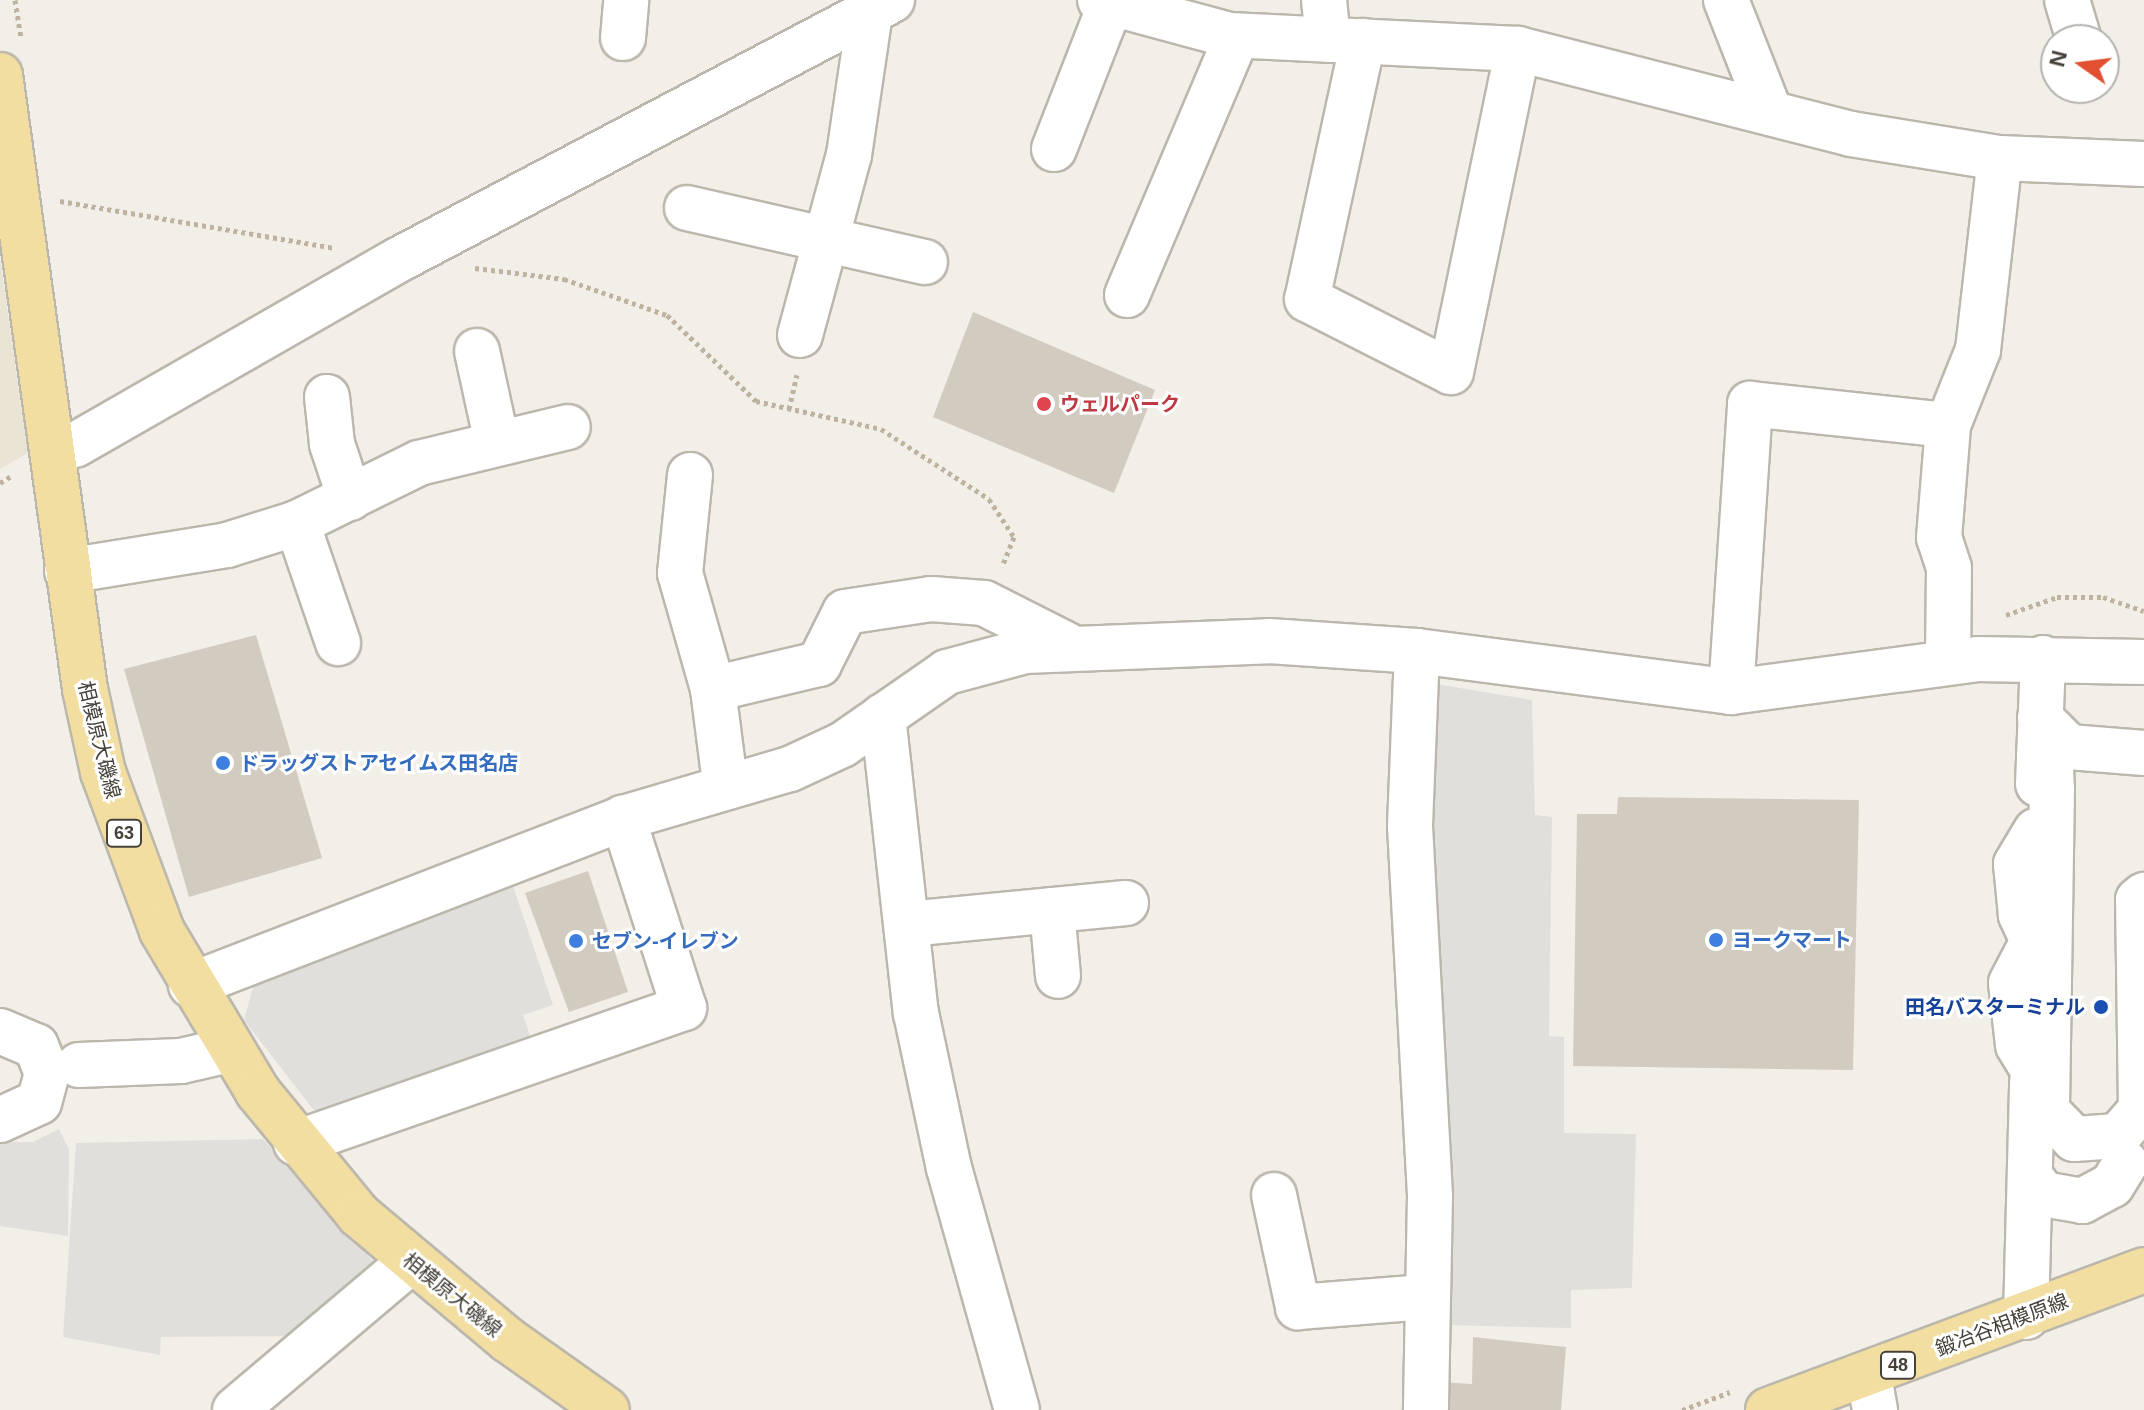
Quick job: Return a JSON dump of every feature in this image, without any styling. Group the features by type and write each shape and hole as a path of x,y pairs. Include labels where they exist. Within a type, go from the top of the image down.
{"main road":[{"name":"相模原大磯線","path":"0,75 67,571 103,772 162,931 229,1050 296,1143 410,1262 607,1410"},
{"name":"鍛冶谷相模原線","path":"1768,1410 1872,1393 2026,1317 2144,1270"}],"street":[{"path":"1726,0 1770,112"},
{"path":"2067,0 2074,24"},
{"path":"1054,149 1105,2 1237,36 1338,27 1518,49 1770,112 2000,158 2144,164"},
{"path":"800,335 849,155 878,4"},
{"path":"75,445 400,259 878,4"},
{"path":"1338,27 1307,299 1451,372 1518,49"},
{"path":"1127,295 1237,36"},
{"path":"1948,662 1949,568 1939,538 1948,425 1978,350 2000,158"},
{"path":"687,208 827,234 925,262"},
{"path":"477,351 497,443"},
{"path":"327,397 350,498"},
{"path":"1731,692 1750,404 1948,425"},
{"path":"67,571 227,545 297,523 419,463 568,427"},
{"path":"690,475 662,524 680,573 713,689 725,783"},
{"path":"297,523 338,643"},
{"path":"713,689 819,664 845,612 931,599 984,603 1067,645"},
{"path":"191,985 623,818 725,783 790,769 883,716 947,672 1067,645 1269,641 1417,651 1731,692 1948,662 2043,658 2144,662"},
{"path":"1417,651 1410,826 1430,1196 1426,1410"},
{"path":"2026,1317 2047,1145 2073,760 2043,658"},
{"path":"883,716 916,1013 949,1168 1017,1410"},
{"path":"2041,1178 2033,1070 2033,941 2021,915 2016,864 2073,760"},
{"path":"296,1143 684,1008 623,818"},
{"path":"2047,1111 2074,1139 2118,1136 2141,1110 2138,900 2144,895"},
{"path":"908,924 1126,903"},
{"path":"1052,910 1058,976"},
{"path":"0,1031 36,1046 47,1073 39,1102 0,1120"},
{"path":"79,1065 181,1061 229,1050"},
{"path":"2041,1178 2135,1158"},
{"path":"1267,1222 1298,1307 1426,1297"},
{"path":"235,1410 410,1262"}],"path":[{"path":"41,198 400,259 564,279 667,315 756,401 881,429 989,499 1008,522 1009,551 984,603"}],"shaded area":[{"path":"0,258 28,453 0,469"},
{"path":"1436,684 1532,700 1535,815 1552,817 1549,1036 1564,1037 1564,1133 1636,1134 1632,1288 1571,1290 1571,1328 1444,1325 1425,864"},
{"path":"512,883 553,1005 523,1015 531,1039 316,1113 244,1020 253,987"},
{"path":"59,1129 69,1149 68,1236 0,1226 0,1142 33,1142"},
{"path":"263,1139 381,1270 311,1336 161,1337 160,1355 63,1337 76,1143"}],"building":[{"name":"ウェルパーク","path":"973,312 1155,390 1114,493 933,417"},
{"name":"ドラッグストアセイムス田名店","path":"256,635 322,858 189,897 124,669"},
{"name":"ヨークマート","path":"1618,797 1859,800 1853,1070 1573,1066 1577,814 1617,814"},
{"name":"セブン-イレブン","path":"588,871 628,992 569,1012 525,893"},
{"path":"1473,1337 1566,1347 1561,1410 1439,1410 1439,1382 1472,1384"}],"place":[{"name":"ウェルパーク","path":"1044,404"},
{"name":"ドラッグストアセイムス田名店","path":"223,763"},
{"name":"ヨークマート","path":"1716,940"},
{"name":"セブン-イレブン","path":"576,941"},
{"name":"田名バスターミナル","path":"2101,1007"}]}
